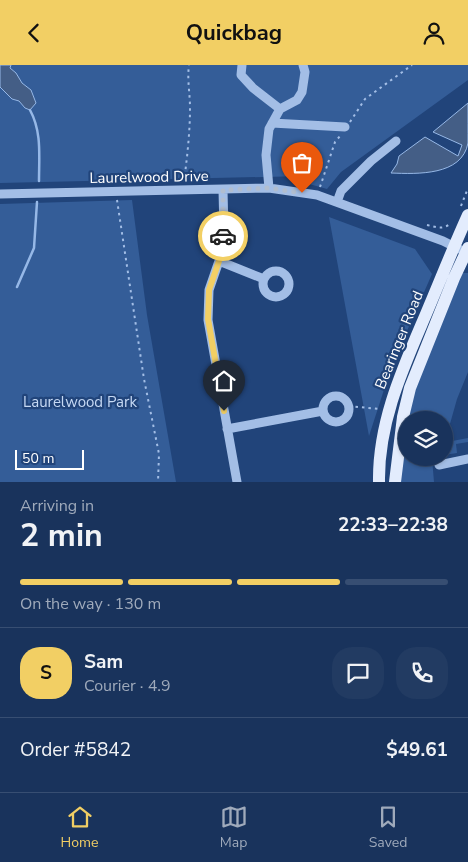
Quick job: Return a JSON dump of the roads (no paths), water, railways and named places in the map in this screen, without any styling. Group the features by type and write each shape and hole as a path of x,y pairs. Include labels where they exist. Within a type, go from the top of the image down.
{"main road":[{"name":"Bearinger Road","path":"379,482 378,470 384,429 395,387 454,246 463,214"},
{"path":"395,482 403,417 410,388 454,278 467,251"}],"street":[{"path":"242,65 241,75 253,88 280,109"},
{"path":"269,188 266,155 268,129 280,109 297,100 302,92 305,71 303,65"},
{"path":"272,123 346,127"},
{"path":"337,202 341,191 346,185 371,161 396,141"},
{"name":"Laurelwood Drive","path":"0,194 269,188 316,195 467,251"},
{"path":"223,190 224,232 219,261 209,290 208,319 237,482"},
{"path":"219,261 264,279"},
{"path":"336,395 344,399 349,406 348,414 339,421 331,420 323,411 323,406 328,399 336,395"},
{"path":"227,429 323,411"},
{"path":"453,462 468,459"}],"waterway":[{"path":"30,110 38,136 39,181"},
{"path":"17,287 34,248 37,202"}],"park label":[{"name":"Laurelwood Park","path":"80,402"}]}
